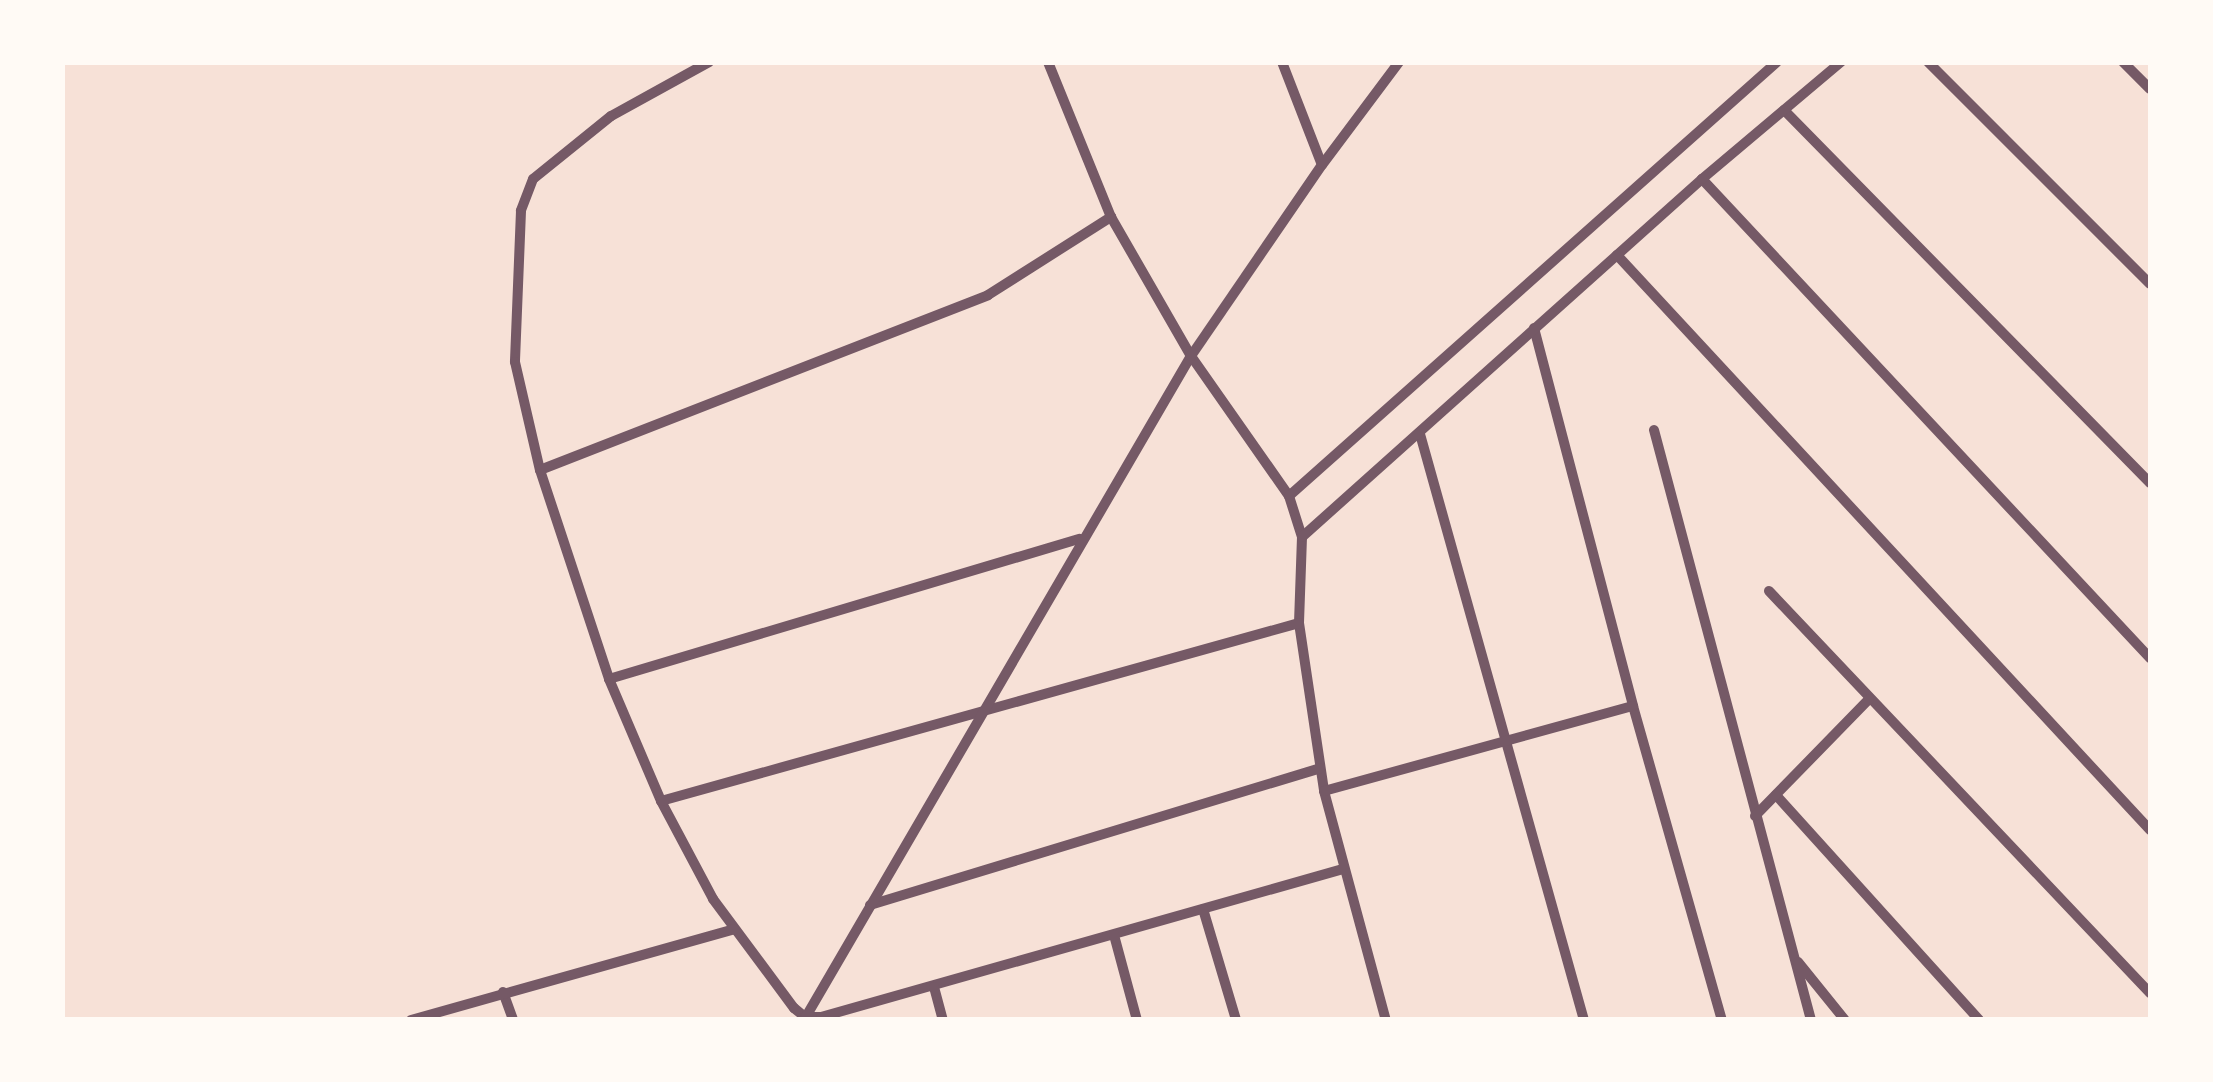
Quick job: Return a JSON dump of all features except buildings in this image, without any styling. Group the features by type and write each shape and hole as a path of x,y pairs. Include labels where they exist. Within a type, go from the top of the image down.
{"street":[{"path":"708,62 611,116 533,180 524,194 516,362 540,470 609,680 661,801 693,868 734,929 804,1018"},
{"path":"1048,62 1110,218 1192,356 1290,496 1302,537 1299,623 1324,790 1386,1020"},
{"path":"1282,62 1322,165"},
{"path":"804,1018 986,710 1081,539 1192,356 1322,165 1399,62"},
{"path":"1290,496 1778,62"},
{"path":"1302,537 1702,178 1841,62"},
{"path":"1928,62 2150,284"},
{"path":"2123,62 2150,89"},
{"path":"1784,110 2150,483"},
{"path":"1702,178 2150,658"},
{"path":"540,470 988,294 1110,218"},
{"path":"1617,255 2150,830"},
{"path":"1534,328 1633,706 1722,1020"},
{"path":"1654,430 1811,1020"},
{"path":"1420,434 1584,1020"},
{"path":"609,680 1081,539"},
{"path":"1769,591 2150,992"},
{"path":"661,801 1299,623"},
{"path":"1756,816 1869,698"},
{"path":"1324,790 1633,706"},
{"path":"869,905 1320,768"},
{"path":"1776,795 1980,1020"},
{"path":"804,1018 934,987 1343,869"},
{"path":"1203,910 1236,1020"},
{"path":"411,1020 734,929"},
{"path":"1114,935 1137,1020"},
{"path":"1796,960 1845,1020"},
{"path":"934,987 943,1020"},
{"path":"503,992 514,1020"}]}
